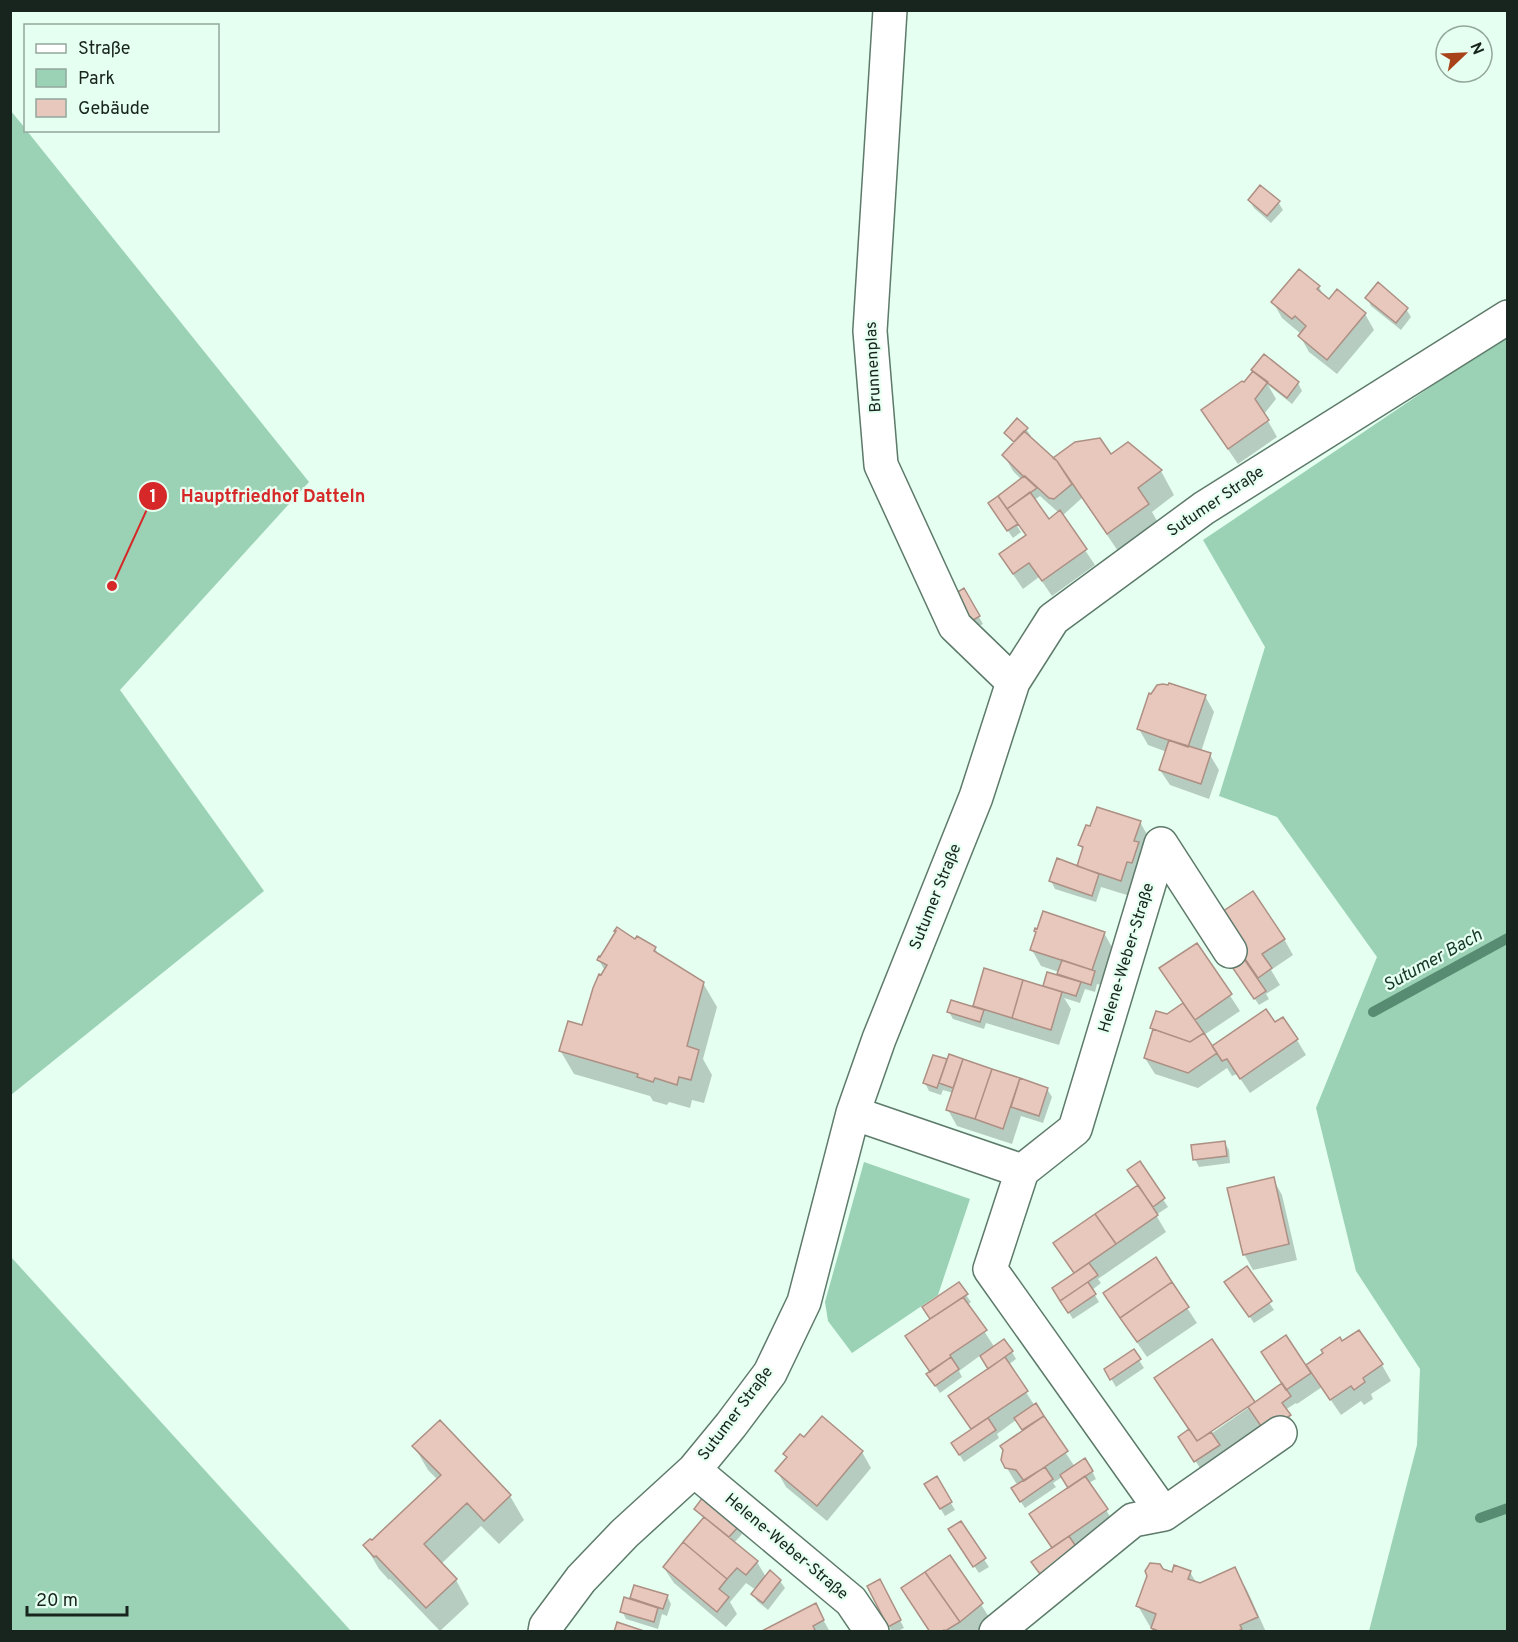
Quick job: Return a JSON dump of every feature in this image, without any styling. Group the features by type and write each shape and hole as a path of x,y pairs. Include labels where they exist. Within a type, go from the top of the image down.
{"street":[{"name":"Brunnenplas","path":"890,10 870,331 881,465 955,626 1013,682"},
{"name":"Sutumer Straße","path":"544,1632 581,1579 624,1534 694,1470 770,1373 804,1302 853,1113 879,1039 976,796 1013,682 1053,619 1204,508 1508,316"},
{"name":"Helene-Weber-Straße","path":"1022,1171 1075,1129 1161,844 1230,951"},
{"path":"853,1113 1022,1171 990,1269 1164,1514"},
{"path":"996,1632 1133,1520 1164,1514 1280,1433"},
{"name":"Helene-Weber-Straße","path":"694,1470 851,1601 872,1632"}],"green space":[{"path":"10,110 24,127 24,132 28,132 309,482 120,690 264,891 11,1095"},
{"path":"1507,338 1507,1631 1369,1631 1417,1445 1420,1369 1356,1271 1316,1108 1377,957 1277,817 1219,796 1265,647 1203,540 1472,359"},
{"path":"864,1162 970,1199 938,1295 852,1353 828,1321 825,1302"},
{"path":"11,1257 351,1631 11,1631"}],"building":[{"path":"1260,185 1280,201 1267,216 1248,200"},
{"path":"1299,269 1320,286 1317,289 1329,299 1337,289 1366,313 1327,360 1298,336 1306,326 1295,316 1292,319 1271,302"},
{"path":"1378,282 1408,308 1396,323 1365,298"},
{"path":"1264,354 1299,382 1287,398 1251,370"},
{"path":"1253,371 1268,382 1255,399 1269,420 1228,449 1201,410 1242,381 1244,382"},
{"path":"1017,418 1028,428 1014,442 1004,433"},
{"path":"1024,431 1057,461 1072,484 1054,499 1049,498 1024,477 1002,455"},
{"path":"1100,438 1111,454 1128,442 1162,470 1138,488 1149,504 1107,534 1053,458 1075,442"},
{"path":"1024,476 1037,488 1007,509 998,496"},
{"path":"1030,492 1049,519 1060,510 1087,549 1042,581 1029,563 1013,574 999,554 1026,535 1007,509"},
{"path":"998,496 1018,524 1007,531 988,503"},
{"path":"964,588 980,616 965,625 948,598"},
{"path":"1169,683 1206,695 1188,747 1137,729 1149,693 1151,694 1157,685 1168,685"},
{"path":"1169,740 1211,753 1201,784 1159,770"},
{"path":"1097,807 1141,821 1134,841 1139,842 1132,863 1127,862 1121,881 1077,866 1083,847 1078,845 1086,825 1090,826"},
{"path":"1057,858 1099,874 1092,896 1049,881"},
{"path":"1253,891 1285,939 1262,954 1272,968 1258,978 1216,916"},
{"path":"1043,911 1105,932 1092,970 1030,950 1036,932 1035,928 1037,929"},
{"path":"617,927 635,939 637,936 656,947 654,951 704,982 687,1046 699,1050 691,1080 679,1077 677,1085 655,1078 653,1082 637,1077 638,1074 559,1051 568,1021 582,1025 593,988 599,974 601,975 607,965 597,960"},
{"path":"1197,943 1232,994 1195,1020 1159,968"},
{"path":"1240,953 1266,991 1254,999 1228,961"},
{"path":"1062,960 1095,971 1091,985 1057,974"},
{"path":"984,968 1023,980 1012,1018 973,1006"},
{"path":"1047,972 1081,982 1076,996 1043,986"},
{"path":"1023,980 1062,992 1051,1030 1012,1018"},
{"path":"951,1000 984,1010 980,1022 947,1012"},
{"path":"1183,1003 1204,1033 1190,1042 1150,1028 1156,1011 1167,1014"},
{"path":"1266,1009 1275,1022 1283,1017 1298,1039 1240,1079 1227,1059 1222,1061 1212,1046"},
{"path":"1153,1029 1190,1042 1204,1033 1217,1053 1188,1073 1144,1058"},
{"path":"949,1054 963,1059 953,1088 939,1083"},
{"path":"933,1055 947,1059 937,1088 923,1083"},
{"path":"963,1059 992,1069 975,1119 946,1110"},
{"path":"992,1069 1020,1078 1003,1129 975,1119"},
{"path":"1020,1078 1048,1088 1039,1116 1011,1107"},
{"path":"1225,1141 1227,1156 1193,1160 1191,1145"},
{"path":"1140,1161 1165,1198 1153,1207 1127,1170"},
{"path":"1274,1177 1289,1244 1243,1255 1227,1188"},
{"path":"1138,1185 1158,1215 1116,1244 1095,1214"},
{"path":"1095,1214 1116,1244 1074,1273 1053,1243"},
{"path":"1156,1257 1172,1282 1120,1318 1103,1293"},
{"path":"1089,1263 1098,1275 1060,1301 1052,1288"},
{"path":"1247,1266 1272,1301 1249,1317 1224,1282"},
{"path":"959,1282 968,1294 930,1319 922,1307"},
{"path":"1088,1282 1096,1294 1068,1313 1060,1301"},
{"path":"1172,1282 1189,1307 1137,1342 1120,1318"},
{"path":"963,1297 987,1330 950,1355 951,1357 930,1372 905,1336"},
{"path":"1359,1330 1383,1364 1363,1378 1365,1382 1354,1390 1351,1386 1330,1400 1306,1365 1323,1353 1321,1350 1340,1337 1342,1341"},
{"path":"1286,1335 1311,1373 1286,1390 1261,1352"},
{"path":"1004,1339 1013,1351 988,1369 980,1356"},
{"path":"1212,1339 1255,1402 1197,1441 1154,1378"},
{"path":"1134,1349 1141,1359 1110,1380 1104,1369"},
{"path":"951,1357 959,1369 935,1386 926,1374"},
{"path":"1005,1357 1028,1391 971,1429 948,1396"},
{"path":"1282,1383 1291,1396 1282,1403 1291,1415 1265,1432 1248,1407"},
{"path":"1036,1403 1044,1416 1022,1430 1014,1418"},
{"path":"822,1416 863,1451 817,1506 775,1471 787,1457 783,1454 800,1434 804,1437"},
{"path":"1044,1416 1068,1451 1024,1481 1016,1470 1005,1468 1001,1460 1003,1450 1000,1446"},
{"path":"988,1418 996,1430 959,1455 951,1443"},
{"path":"440,1420 511,1495 484,1521 467,1503 424,1544 457,1579 426,1608 363,1545 370,1539 372,1540 441,1475 412,1446"},
{"path":"1189,1429 1197,1441 1211,1432 1220,1445 1194,1462 1178,1437"},
{"path":"1085,1458 1093,1471 1068,1488 1060,1475"},
{"path":"1045,1467 1053,1479 1020,1502 1011,1488"},
{"path":"937,1476 952,1502 940,1509 924,1484"},
{"path":"1085,1476 1108,1509 1052,1548 1029,1514"},
{"path":"703,1497 739,1526 729,1537 694,1509"},
{"path":"704,1517 758,1561 746,1575 737,1568 727,1579 683,1542"},
{"path":"961,1521 986,1558 973,1567 948,1529"},
{"path":"1069,1536 1077,1548 1040,1574 1031,1562"},
{"path":"683,1542 727,1579 719,1589 729,1597 717,1612 663,1567"},
{"path":"950,1555 983,1603 960,1622 925,1572"},
{"path":"1150,1563 1160,1564 1163,1569 1172,1572 1174,1565 1191,1571 1188,1579 1200,1583 1235,1567 1258,1617 1240,1625 1242,1629 1237,1632 1161,1632 1151,1628 1156,1614 1136,1606 1147,1576 1145,1571"},
{"path":"770,1570 781,1580 763,1603 751,1594"},
{"path":"925,1572 960,1622 945,1631 930,1632 901,1588"},
{"path":"880,1579 901,1620 888,1627 867,1586"},
{"path":"634,1585 668,1595 663,1609 630,1598"},
{"path":"624,1597 658,1608 654,1622 620,1612"},
{"path":"816,1603 824,1620 813,1626 816,1632 760,1632"},
{"path":"617,1622 647,1632 614,1632"}],"waterway":[{"name":"Sutumer Bach","path":"1373,1012 1508,938"},
{"path":"1480,1518 1508,1508"}],"place":[{"name":"Hauptfriedhof Datteln","path":"112,586"}]}
